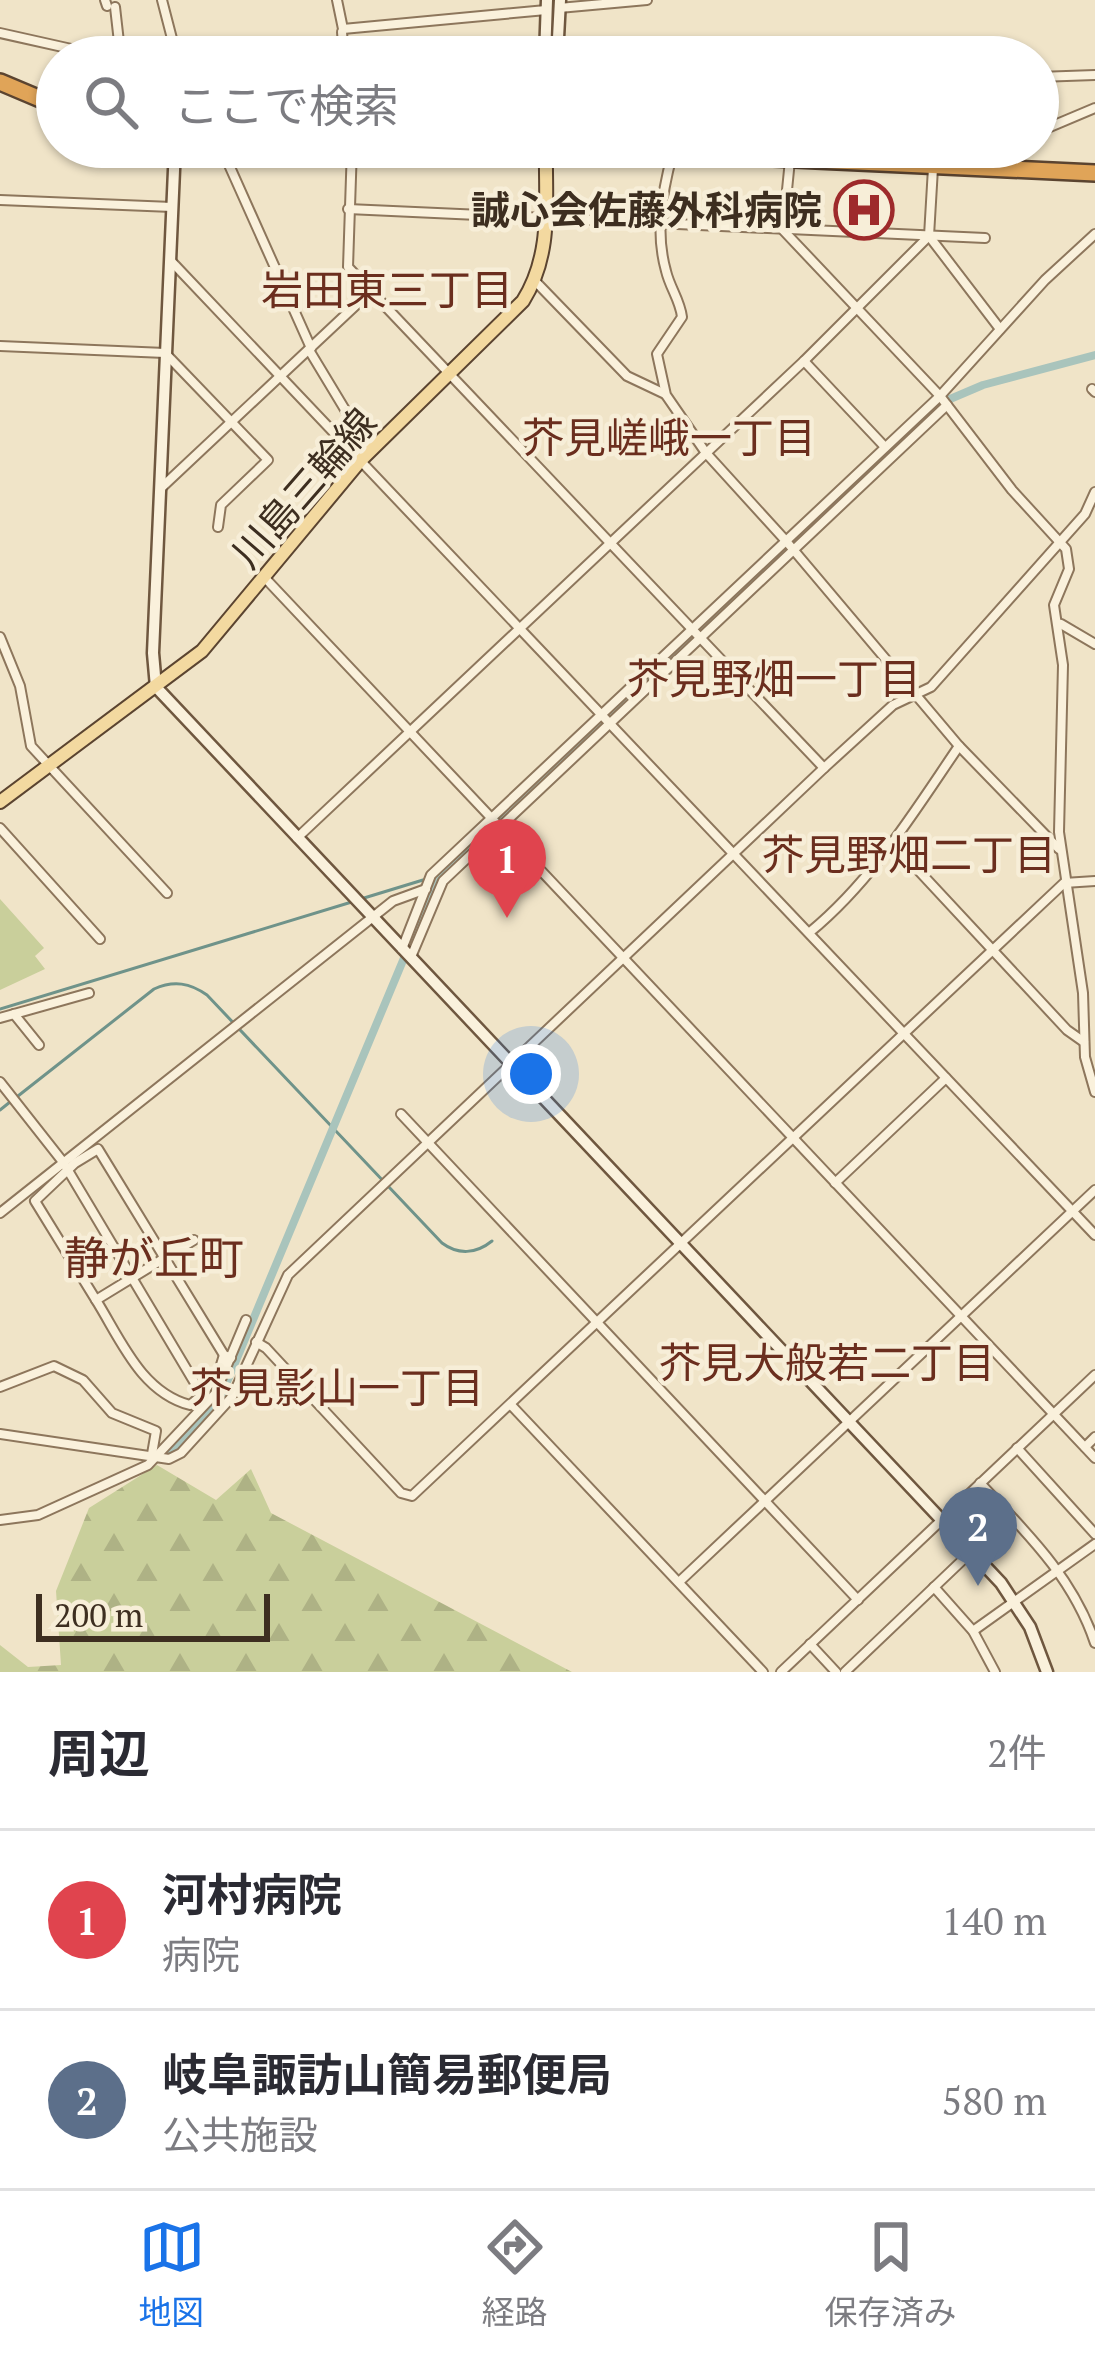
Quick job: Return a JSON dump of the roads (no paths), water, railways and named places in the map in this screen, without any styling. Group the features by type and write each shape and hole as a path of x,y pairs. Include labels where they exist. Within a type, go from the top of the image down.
{"highway":[{"path":"0,82 36,97"},
{"path":"994,168 1095,173"}],"main road":[{"path":"535,281 546,219 545,168"},
{"name":"川島三輪線","path":"0,802 202,651 366,456 523,301 535,281"}],"street":[{"path":"162,0 171,36"},
{"path":"337,0 343,28 553,5 647,0"},
{"path":"109,4 116,36"},
{"path":"548,36 553,5"},
{"path":"553,5 555,36"},
{"path":"342,32 342,36"},
{"path":"0,33 36,41"},
{"path":"1059,76 1095,75"},
{"path":"1059,123 1095,108"},
{"path":"174,168 153,653 156,688 971,1552 1015,1602 1047,1672"},
{"path":"229,168 310,350 366,456"},
{"path":"351,168 346,260 824,768"},
{"path":"669,168 660,225 666,272 682,317 657,354 666,394 706,453 790,545 914,695 1060,850"},
{"path":"789,168 783,230 943,400 1069,560 1054,604 1063,687 1060,850 1083,994 1084,1042 1095,1092"},
{"path":"297,838 859,309 929,236 933,168"},
{"path":"0,200 172,207"},
{"path":"348,209 985,238"},
{"path":"406,954 431,875 690,629 881,469 1000,329 1095,234"},
{"path":"929,236 1000,329"},
{"path":"171,261 366,456 520,627 1095,1234"},
{"path":"535,281 627,376 666,394"},
{"path":"161,488 372,290"},
{"path":"0,346 165,353 268,460 221,505 218,527"},
{"path":"804,361 885,447"},
{"path":"406,954 443,881 700,638 872,459 943,400"},
{"path":"872,459 881,469"},
{"path":"0,1434 169,1459 181,1453 232,1397 288,1275 824,768 893,705 931,687 1085,514 1095,492"},
{"path":"265,578 1095,1458"},
{"path":"1059,623 1095,644"},
{"path":"0,637 20,686 32,746 167,893"},
{"path":"810,932 860,887 931,793 959,746"},
{"path":"0,828 100,939"},
{"path":"892,842 1067,1030 1084,1042"},
{"path":"256,1342 407,1497 424,1487 1064,883 1095,881"},
{"path":"0,1213 65,1167 393,902 426,889"},
{"path":"0,1018 89,993"},
{"path":"1083,994 1095,995"},
{"path":"14,1014 39,1045"},
{"path":"835,1183 946,1078"},
{"path":"0,1082 65,1167 202,1395"},
{"path":"401,1114 858,1600"},
{"path":"0,1520 38,1515 136,1473 215,1394 227,1356 98,1149 65,1167 35,1202 144,1378 176,1401 190,1405 220,1368 227,1356 246,1320"},
{"path":"679,1582 1095,1190"},
{"path":"97,1300 194,1240"},
{"path":"0,1387 54,1366 82,1380 112,1413 156,1431 154,1456"},
{"path":"781,1672 1095,1375"},
{"path":"511,1405 764,1672"},
{"path":"1085,1447 1095,1437"},
{"path":"1017,1448 1095,1534"},
{"path":"980,1483 1058,1570 1095,1643"},
{"path":"973,1631 1095,1544"},
{"path":"810,1645 841,1672 971,1552"},
{"path":"934,1587 973,1631 995,1672"}],"waterway":[{"path":"171,1454 222,1394 437,879 936,405 983,385 1095,355"},
{"path":"364,898 423,880"},
{"path":"0,1009 355,901"},
{"path":"18,1096 154,989 188,985 207,995 442,1243 467,1251 492,1241"},
{"path":"0,1110 10,1102"}],"place":[{"name":"誠心会佐藤外科病院","path":"864,210"},
{"name":"河村病院","path":"507,918"},
{"name":"岐阜諏訪山簡易郵便局","path":"978,1586"}],"district":[{"name":"岩田東三丁目","path":"387,290"},
{"name":"芥見嵯峨一丁目","path":"669,438"},
{"name":"芥見野畑一丁目","path":"774,679"},
{"name":"芥見野畑二丁目","path":"909,855"},
{"name":"静が丘町","path":"154,1258"},
{"name":"芥見大般若二丁目","path":"827,1363"},
{"name":"芥見影山一丁目","path":"337,1388"}]}
